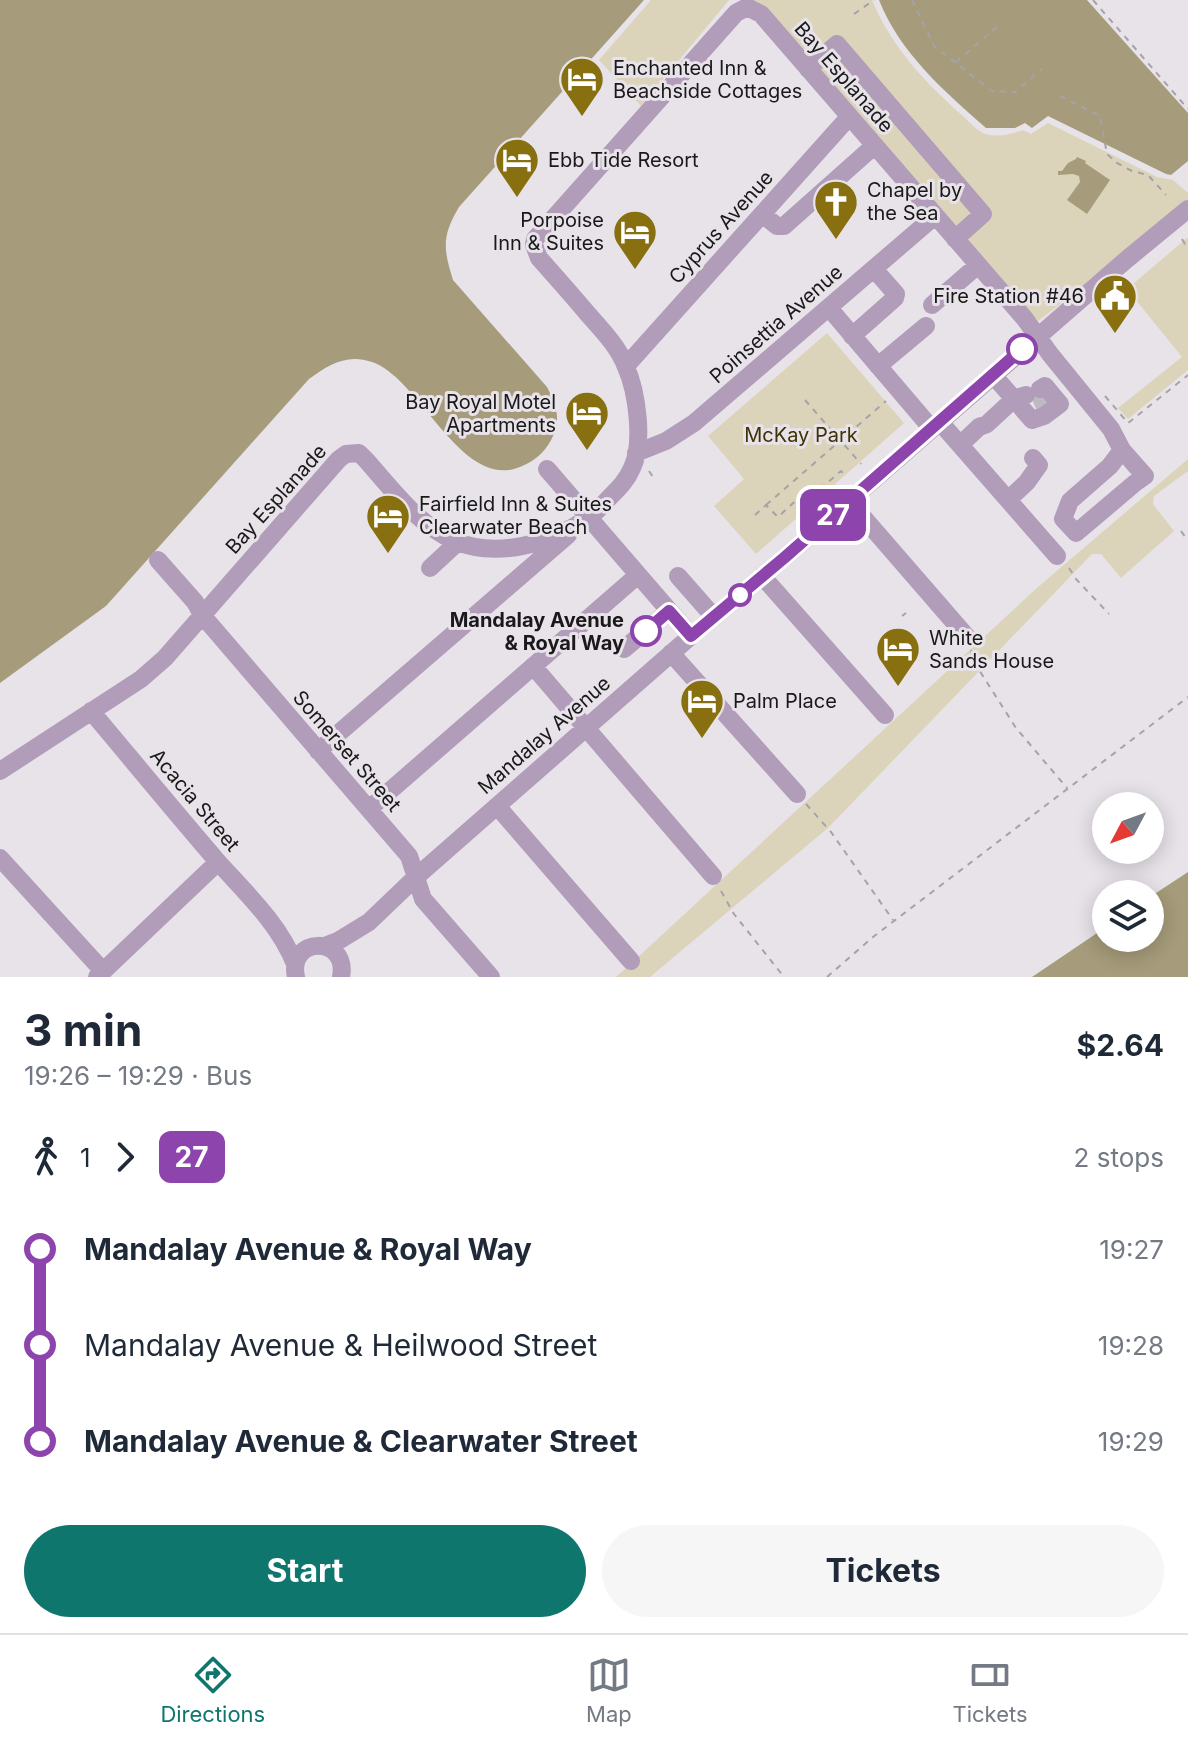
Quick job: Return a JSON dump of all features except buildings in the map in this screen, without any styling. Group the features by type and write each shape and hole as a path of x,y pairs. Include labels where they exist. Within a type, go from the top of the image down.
{"street":[{"name":"Bay Esplanade","path":"0,771 141,679 165,658 202,615 316,499 339,459 346,454 359,453 406,506 430,526 458,542 499,549 527,546 589,518 623,484 633,467 636,453 636,412 626,366 605,334 539,258 535,239 746,4 761,14 978,265 1038,336 1111,429 1122,450 1145,476 1076,533 1063,519 1070,501 1110,466 1122,450"},
{"path":"808,69 837,44 983,214 955,239"},
{"name":"Cyprus Avenue","path":"626,366 849,117"},
{"path":"762,214 777,226 784,226 874,146"},
{"name":"Mandalay Avenue","path":"295,973 301,954 310,947 338,941 369,922 671,653 1188,209"},
{"name":"Poinsettia Avenue","path":"636,453 666,441 694,423 935,216"},
{"path":"932,305 978,265"},
{"path":"852,336 895,298 896,294 874,269"},
{"path":"829,308 878,366 936,426 960,445 1057,556"},
{"path":"878,366 926,326"},
{"path":"993,375 1034,398"},
{"path":"960,445 979,427 1071,380"},
{"path":"1008,500 1039,465 1033,458"},
{"path":"547,469 691,636"},
{"path":"849,501 957,643"},
{"path":"318,751 589,518"},
{"path":"430,568 458,542"},
{"name":"Somerset Street","path":"158,560 409,856 423,899 491,977"},
{"path":"369,809 638,575"},
{"path":"678,576 714,617"},
{"path":"762,576 885,715"},
{"path":"624,649 669,611"},
{"path":"671,653 797,794"},
{"path":"533,666 713,876"},
{"name":"Acacia Street","path":"91,711 218,862 267,915 289,949 295,973"},
{"path":"497,806 631,961"},
{"path":"0,858 100,974 218,862"},
{"name":"Acacia Street","path":"267,915 299,939 337,954 342,972"},
{"name":"Mandalay Avenue","path":"342,972 348,952 361,938 369,922"}],"path":[{"path":"854,14 874,0"},
{"path":"912,0 934,46 992,91 1015,92 1042,69"},
{"path":"1093,0 1188,109"},
{"path":"955,62 998,26"},
{"path":"1060,96 1100,116 1107,154 1132,171 1148,175 1166,195"},
{"path":"1182,239 1188,249"},
{"path":"1098,388 1128,423 1188,375"},
{"path":"805,400 861,464"},
{"path":"755,515 887,400"},
{"path":"766,505 778,517 804,493 819,490 841,471 846,477"},
{"path":"1181,531 1188,541"},
{"path":"1057,556 1109,614"},
{"path":"902,616 906,613"},
{"path":"957,643 974,662 1016,728 1067,789"},
{"path":"827,977 894,921 1188,697"},
{"path":"797,794 831,832 894,921"},
{"path":"713,876 734,914 784,977"}],"green space":[{"path":"651,0 729,0 641,106 599,60"},
{"path":"746,0 872,0 889,33 911,63 981,132 996,135 1023,130 1031,134 1048,123 1157,177 1173,180 1188,193 1188,201 1038,321"},
{"path":"1188,237 1188,370 1128,419 1118,408 1182,357 1127,289"},
{"name":"McKay Park","path":"827,333 904,423 756,554 714,506 744,479 708,436"},
{"path":"1188,459 1188,471 1154,496 1153,504 1174,531 1121,578 1101,554 1092,554 828,828 650,977 616,977 627,967 630,970 640,962 637,958 1038,587"}],"shaded area":[{"path":"0,0 644,0 459,207 447,234 447,259 453,280 547,387 552,398 557,422 545,450 520,467 499,470 479,463 460,449 390,372 363,360 346,360 331,365 309,379 106,606 0,683"},
{"path":"879,0 1087,0 1188,113 1188,161 1171,175 1166,174 1048,116 1032,128 1025,123 1015,128 986,128 939,85 911,54"},
{"path":"1077,157 1110,180 1087,214 1067,200 1080,182 1079,176 1058,175 1058,171"},
{"path":"1188,872 1188,977 1032,977 1092,936 1092,952 1164,952 1164,888"}],"tunnel":[{"path":"1034,404 1047,398"}],"bus line":[{"name":"27","path":"646,631 669,611 691,636 1022,349"}],"place":[{"name":"Enchanted Inn & Beachside Cottages","path":"582,118"},
{"name":"Ebb Tide Resort","path":"517,199"},
{"name":"Chapel by the Sea","path":"836,241"},
{"name":"Porpoise Inn & Suites","path":"635,271"},
{"name":"Fire Station #46","path":"1115,335"},
{"name":"Bay Royal Motel Apartments","path":"587,452"},
{"name":"Fairfield Inn & Suites Clearwater Beach","path":"388,555"},
{"name":"Mandalay Avenue & Royal Way","path":"646,631"},
{"name":"White Sands House","path":"898,688"},
{"name":"Palm Place","path":"702,740"}]}
